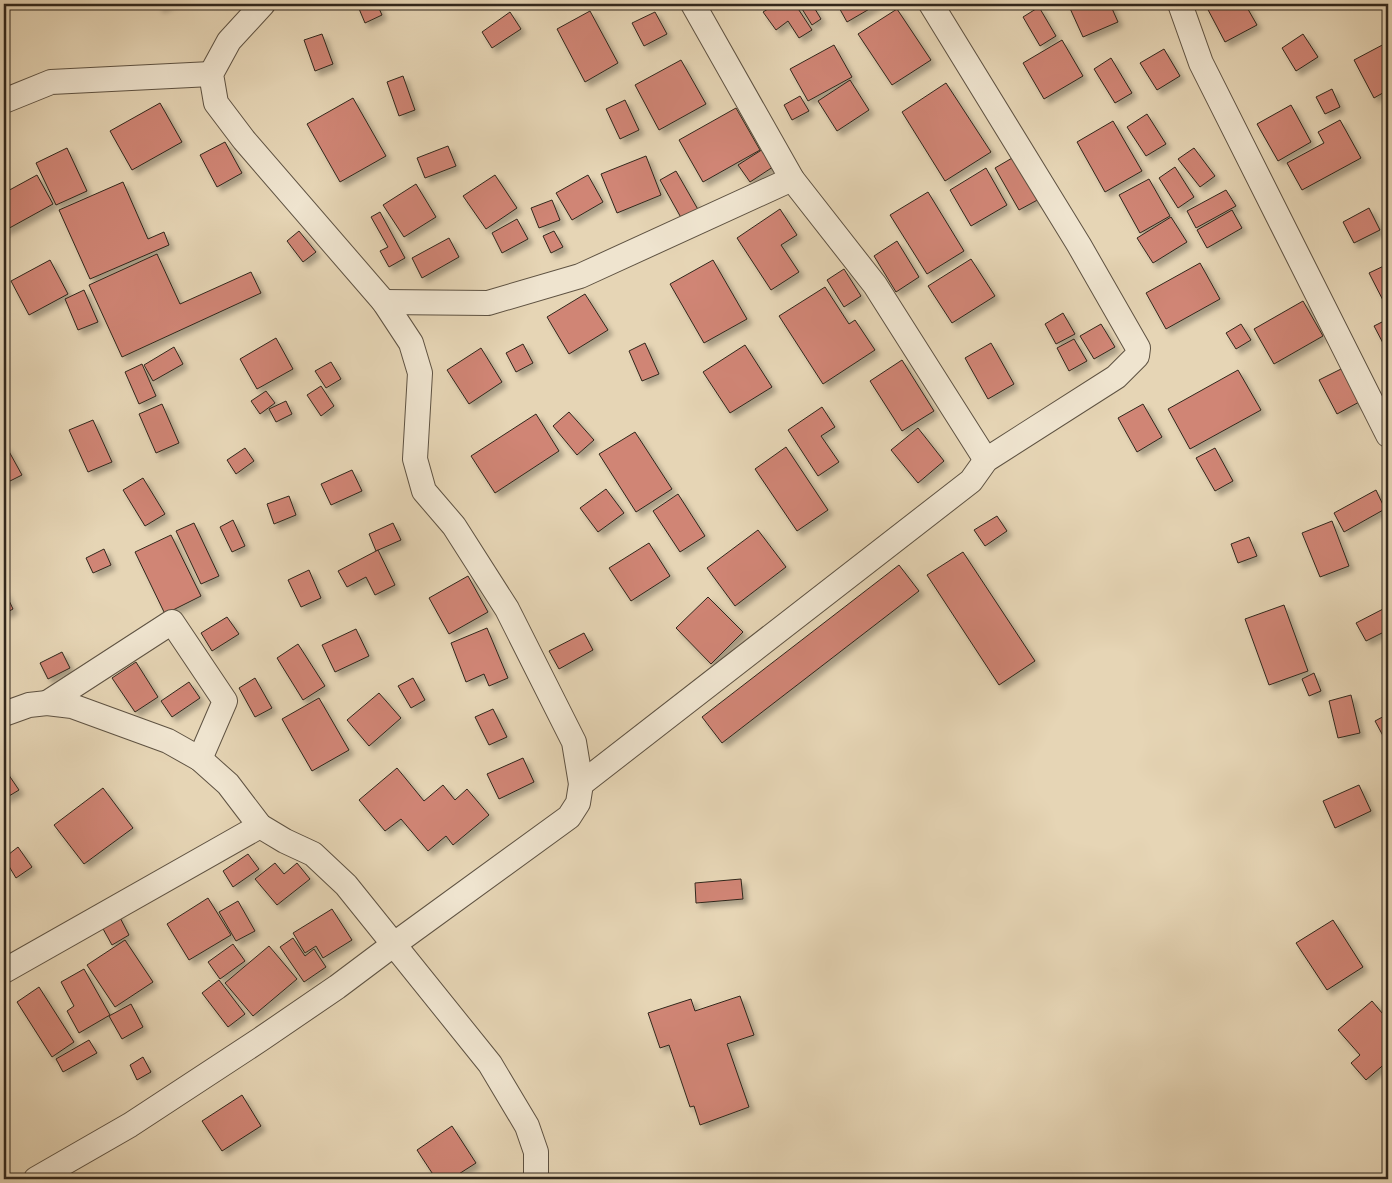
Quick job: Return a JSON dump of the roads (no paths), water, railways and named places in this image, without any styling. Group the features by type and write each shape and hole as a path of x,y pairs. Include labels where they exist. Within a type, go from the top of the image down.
{"street":[{"path":"36,1179 130,1125 261,1040 337,987 393,944 569,817 578,803 581,784 574,742 506,609 454,526 424,491 415,459 420,373 411,343 384,302 232,126 216,103 211,74 229,41 263,4"},
{"path":"693,4 792,178 876,285 986,460"},
{"path":"581,784 971,480 986,460 1116,377 1137,356 1138,348 1074,237 931,4"},
{"path":"1180,4 1201,63 1388,435"},
{"path":"4,101 51,82 211,74"},
{"path":"384,302 488,303 580,276 792,178"},
{"path":"47,703 172,622 225,701 200,758"},
{"path":"4,714 29,705 47,703 72,706 168,741 200,758 228,784 260,826 285,841 313,854 346,885 490,1064 527,1126 536,1152 536,1179"},
{"path":"4,971 260,826"}]}
